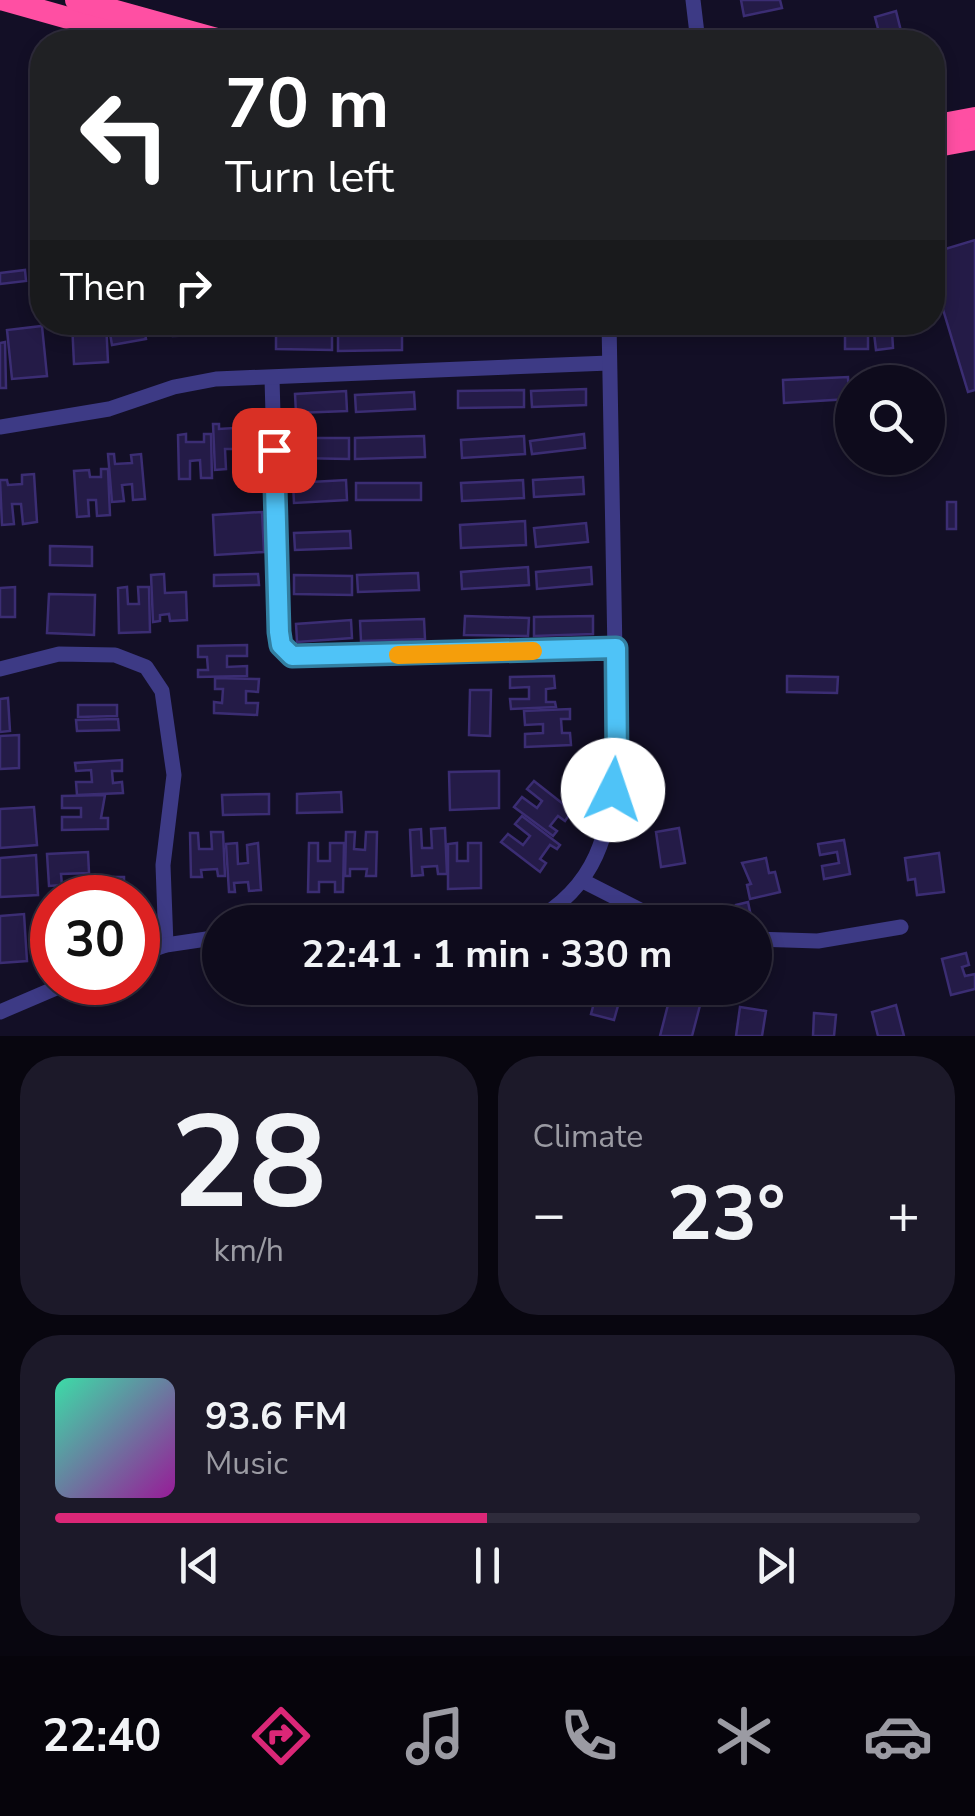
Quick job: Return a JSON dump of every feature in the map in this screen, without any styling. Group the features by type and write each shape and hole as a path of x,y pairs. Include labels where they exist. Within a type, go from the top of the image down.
{"highway":[{"path":"4,0 110,30"},
{"path":"76,0 185,30"},
{"path":"945,124 975,118"},
{"path":"945,145 975,139"}],"street":[{"path":"692,0 696,30"},
{"path":"560,905 585,882 610,815 614,781 616,648 609,335"},
{"path":"0,427 109,409 188,384 608,363"},
{"path":"272,378 279,632 281,645 292,656 616,648"},
{"path":"0,669 60,654 115,655 146,667 162,691 174,775 163,865 166,946"},
{"path":"585,882 630,905"},
{"path":"772,940 818,941 900,927"},
{"path":"160,948 202,939"},
{"path":"0,1012 30,999"}],"building":[{"path":"741,0 780,0 782,8 744,16"},
{"path":"896,11 901,30 878,30 875,17"},
{"path":"975,240 975,390 968,392 945,316 945,249"},
{"path":"25,270 26,281 0,284 0,273"},
{"path":"30,327 30,335 43,335 47,376 12,379 7,330"},
{"path":"73,335 107,335 108,362 74,364"},
{"path":"110,335 145,335 146,339 112,345"},
{"path":"276,335 332,335 332,350 276,349"},
{"path":"338,335 402,335 402,350 338,351"},
{"path":"845,335 868,335 868,349 845,349"},
{"path":"874,335 892,335 893,348 876,350"},
{"path":"5,342 6,388 0,388 0,343"},
{"path":"835,378 835,400 784,403 783,380"},
{"path":"586,389 586,405 532,407 531,391"},
{"path":"524,390 524,407 458,408 458,391"},
{"path":"346,391 347,411 296,413 295,394"},
{"path":"414,392 415,409 356,412 355,395"},
{"path":"234,423 245,423 247,468 235,469 234,449 225,449 226,469 215,470 213,424 219,424 219,429 234,428"},
{"path":"186,434 186,442 204,442 204,434 211,434 212,478 201,478 200,460 190,461 190,479 179,479 178,435"},
{"path":"584,434 585,448 532,454 530,441"},
{"path":"424,436 425,457 355,459 355,438"},
{"path":"524,436 525,454 462,458 461,440"},
{"path":"295,438 349,438 349,459 295,458"},
{"path":"108,454 114,454 115,464 132,463 131,455 141,454 145,499 133,500 132,484 122,485 124,501 112,502"},
{"path":"101,469 108,469 110,515 97,516 96,500 88,500 89,516 77,517 74,471 89,470 90,477 101,477"},
{"path":"34,474 37,522 23,524 21,504 12,504 14,524 2,525 0,480 7,480 8,485 22,484 22,475"},
{"path":"583,477 584,494 534,497 533,480"},
{"path":"346,480 347,500 294,503 293,483"},
{"path":"523,480 524,498 462,501 461,483"},
{"path":"356,483 421,483 421,500 356,500"},
{"path":"947,502 956,502 956,529 947,529"},
{"path":"262,512 264,552 215,555 213,515"},
{"path":"525,521 526,545 461,548 460,525"},
{"path":"586,523 588,542 536,547 534,528"},
{"path":"350,531 351,548 295,550 294,533"},
{"path":"50,546 92,547 92,566 50,565"},
{"path":"528,567 529,585 462,589 461,572"},
{"path":"591,567 592,584 537,589 536,572"},
{"path":"418,573 419,590 358,592 357,575"},
{"path":"164,574 165,593 186,592 187,620 170,621 169,614 160,615 160,621 153,622 151,575"},
{"path":"258,574 259,585 214,586 214,575"},
{"path":"294,575 352,576 352,595 294,594"},
{"path":"15,587 15,617 0,617 0,588"},
{"path":"127,587 128,604 139,604 138,587 149,587 150,632 119,633 118,588"},
{"path":"49,594 95,595 94,635 47,633"},
{"path":"465,616 529,618 528,636 464,635"},
{"path":"593,616 593,634 534,636 534,617"},
{"path":"424,619 425,639 361,641 360,621"},
{"path":"351,620 352,638 297,642 296,624"},
{"path":"247,645 247,656 227,656 227,667 247,666 247,676 198,677 198,670 208,670 207,657 198,657 198,646"},
{"path":"554,676 555,688 546,689 546,702 555,702 556,707 511,709 510,699 529,699 529,687 510,688 510,677"},
{"path":"787,676 838,677 837,693 787,692"},
{"path":"215,678 259,679 258,692 246,691 246,703 258,703 257,715 214,713 214,702 222,703 223,689 215,689"},
{"path":"470,690 491,690 490,736 469,735"},
{"path":"8,698 10,731 0,732 0,699"},
{"path":"78,705 117,705 117,716 78,717"},
{"path":"570,709 570,719 561,719 562,733 570,733 571,745 525,747 525,734 543,733 543,724 525,725 524,711"},
{"path":"118,719 119,730 77,731 76,720"},
{"path":"19,735 19,768 0,769 0,736"},
{"path":"122,760 122,771 112,771 113,783 122,782 123,793 77,795 76,782 92,782 91,770 76,771 75,763"},
{"path":"499,771 499,808 450,810 449,772"},
{"path":"534,781 572,811 565,821 558,816 550,826 557,831 553,836 514,807 522,797 537,808 542,801 527,789"},
{"path":"341,792 342,812 297,813 297,794"},
{"path":"269,794 269,814 223,815 222,795"},
{"path":"105,795 101,818 108,818 108,829 62,830 62,817 81,817 81,808 62,808 62,796"},
{"path":"34,807 37,845 0,848 0,809"},
{"path":"522,816 560,845 557,849 550,845 540,859 546,863 540,872 501,842 508,834 523,845 530,836 515,824"},
{"path":"445,828 447,874 438,874 437,866 422,867 423,875 412,876 410,830 421,829 422,848 432,848 431,829"},
{"path":"679,828 685,863 661,867 656,832"},
{"path":"211,832 223,832 225,876 218,876 217,869 201,870 202,877 191,877 190,833 198,833 199,849 212,849"},
{"path":"346,832 355,832 354,849 365,850 366,832 377,832 376,876 366,876 367,869 350,869 350,876 345,876"},
{"path":"844,840 850,874 824,879 822,866 839,863 837,852 820,855 818,844"},
{"path":"237,843 238,864 248,863 247,845 258,843 261,890 249,891 248,882 234,883 235,892 229,892 226,844"},
{"path":"309,843 318,843 318,861 330,861 330,843 344,843 343,892 335,892 335,882 319,882 319,892 308,892"},
{"path":"457,843 457,861 468,861 468,843 481,843 481,888 448,889 448,844"},
{"path":"88,852 89,873 48,875 47,854"},
{"path":"939,853 944,892 917,895 915,879 908,880 905,858"},
{"path":"36,855 37,875 30,875 30,895 0,897 0,858"},
{"path":"766,858 780,892 750,899 747,885 751,884 742,863"},
{"path":"24,914 27,961 0,963 0,916"},
{"path":"966,953 969,965 962,967 965,976 975,974 975,989 951,995 942,959"},
{"path":"593,1005 618,1005 614,1020 591,1014"},
{"path":"668,1005 700,1005 692,1036 660,1036"},
{"path":"896,1005 904,1036 878,1036 872,1012"},
{"path":"740,1007 766,1011 762,1036 736,1036"},
{"path":"814,1013 836,1015 834,1036 813,1036"}],"slow traffic":[{"path":"398,655 533,651"}],"route":[{"path":"274,450 281,645 292,656 312,658 616,648 617,764 613,790"}]}
